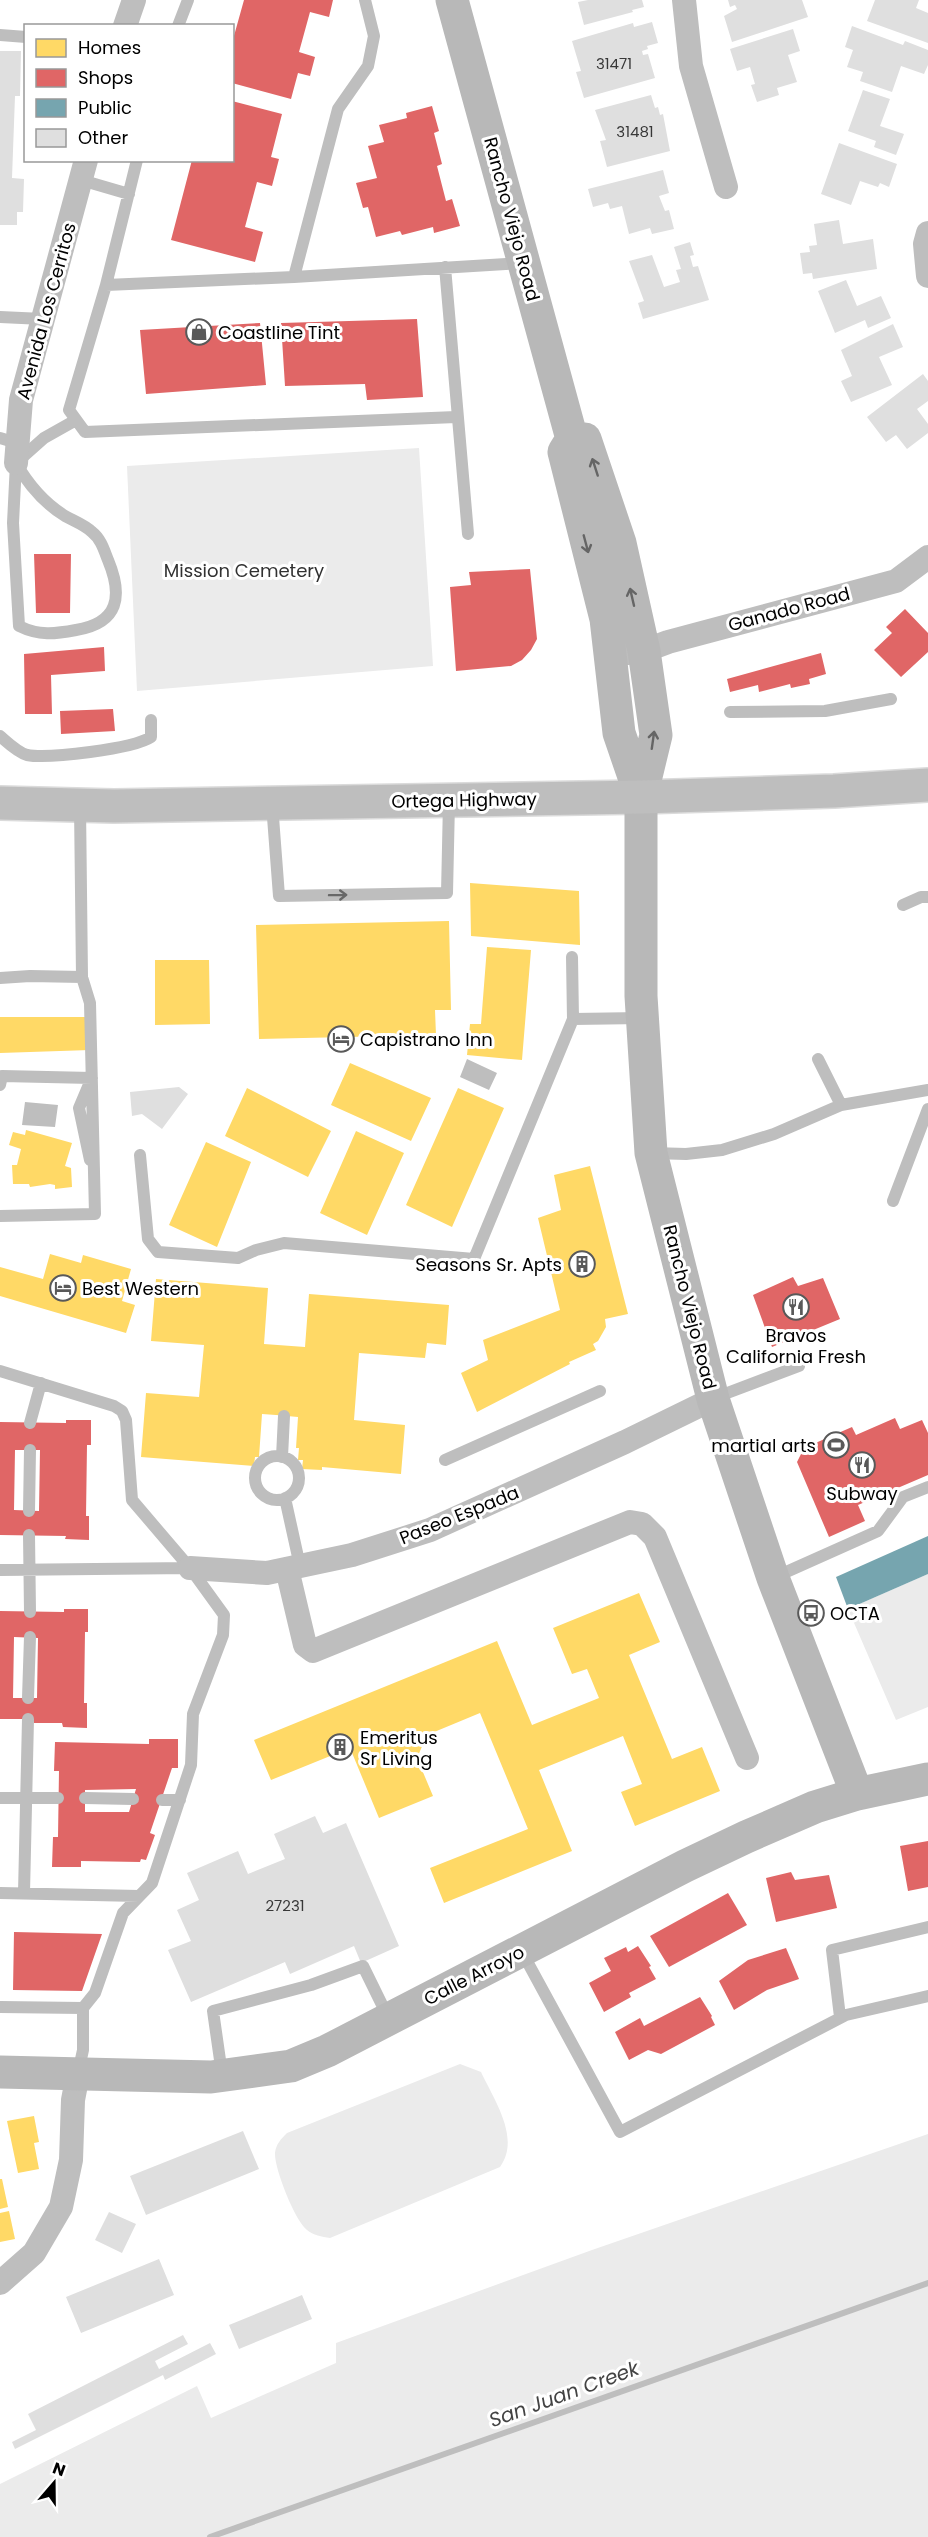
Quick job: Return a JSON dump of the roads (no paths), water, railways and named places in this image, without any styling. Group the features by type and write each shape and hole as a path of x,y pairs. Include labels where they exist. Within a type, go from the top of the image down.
{"main road":[{"name":"Rancho Viejo Road","path":"452,0 572,439 564,452 606,619 619,733 641,797"},
{"name":"Rancho Viejo Road","path":"572,439 585,439 620,543 644,651 656,735 641,797 641,996 651,1153 713,1399 773,1578 857,1794"},
{"name":"Ortega Highway","path":"0,803 80,805 641,797 834,791 928,785"},
{"name":"Calle Arroyo","path":"0,2072 76,2090 291,2066 389,2020 746,1837 814,1808 857,1794 928,1779"}],"street":[{"path":"126,24 134,0"},
{"path":"684,0 692,66 726,187"},
{"name":"Avenida Los Cerritos","path":"11,448 21,400 83,166"},
{"path":"928,233 926,244 928,276"},
{"name":"Ganado Road","path":"611,654 644,651 668,642 896,581 928,557"},
{"name":"Paseo Espada","path":"190,1568 267,1573 352,1555 429,1530 625,1442 713,1399"},
{"path":"294,1568 304,1645 313,1651 630,1522 642,1524 655,1537 747,1758"},
{"path":"0,2283 34,2253 61,2207 71,2160 76,2090"}],"lane":[{"path":"179,24 188,0"},
{"path":"294,277 338,109 368,66 374,36 365,0"},
{"path":"0,35 24,37"},
{"path":"137,162 106,285 69,410 85,432 456,417"},
{"path":"83,166 129,194"},
{"path":"106,285 294,277 524,262"},
{"path":"445,267 456,417 468,534"},
{"path":"0,317 43,319"},
{"path":"11,448 44,438 76,420"},
{"path":"11,448 29,485 62,514 92,532 102,544 111,565 117,591 114,609 104,622 80,630 47,635 33,633 19,626 14,523 17,481 11,448"},
{"path":"730,712 825,711 891,699"},
{"path":"0,736 26,755 85,753 141,744 151,737 151,720"},
{"path":"272,802 279,896 447,893 449,800"},
{"path":"0,1216 95,1214 90,1003 82,977 80,805"},
{"path":"903,905 921,897 928,897"},
{"path":"140,1155 148,1239 158,1252 238,1258 256,1250 284,1243 474,1259 573,1019 572,957"},
{"path":"0,978 82,977"},
{"path":"573,1019 644,1018"},
{"path":"818,1059 841,1105"},
{"path":"0,1085 2,1076 92,1078"},
{"path":"651,1153 686,1154 722,1150 774,1134 841,1105 928,1090"},
{"path":"893,1201 928,1109"},
{"path":"713,1399 799,1366"},
{"path":"0,1371 114,1406 122,1411 126,1420 132,1500 190,1568 224,1616 223,1635 193,1714 191,1765 152,1882 123,1913 95,1993 83,2008 83,2050 76,2090"},
{"path":"30,1423 41,1383"},
{"path":"445,1460 600,1391"},
{"path":"282,1457 284,1416"},
{"path":"29,1511 30,1450"},
{"path":"282,1457 294,1464 299,1477 295,1490 285,1498 270,1499 263,1496 255,1483 255,1475 262,1462 268,1458 282,1457"},
{"path":"773,1578 879,1531 903,1497 928,1487"},
{"path":"285,1498 294,1568"},
{"path":"29,1535 30,1611"},
{"path":"0,1570 190,1568"},
{"path":"28,1698 30,1637"},
{"path":"24,1893 28,1719"},
{"path":"0,1797 58,1798"},
{"path":"85,1798 133,1799"},
{"path":"162,1800 180,1800"},
{"path":"0,1893 139,1896"},
{"path":"840,2017 832,1950 928,1927"},
{"path":"521,1951 620,2132 840,2017 928,1996"},
{"path":"222,2075 213,2011 311,1985 363,1966 389,2020"},
{"path":"0,2007 83,2008"}],"waterway":[{"name":"San Juan Creek","path":"210,2537 928,2283"}],"place":[{"name":"Coastline Tint","path":"199,332"},
{"name":"Capistrano Inn","path":"341,1039"},
{"name":"Seasons Sr. Apts","path":"582,1264"},
{"name":"Best Western","path":"63,1288"},
{"name":"Bravos California Fresh","path":"796,1307"},
{"name":"martial arts","path":"836,1445"},
{"name":"Subway","path":"862,1465"},
{"name":"OCTA","path":"811,1613"},
{"name":"Emeritus Sr Living","path":"340,1747"}],"park label":[{"name":"Mission Cemetery","path":"244,570"}]}
